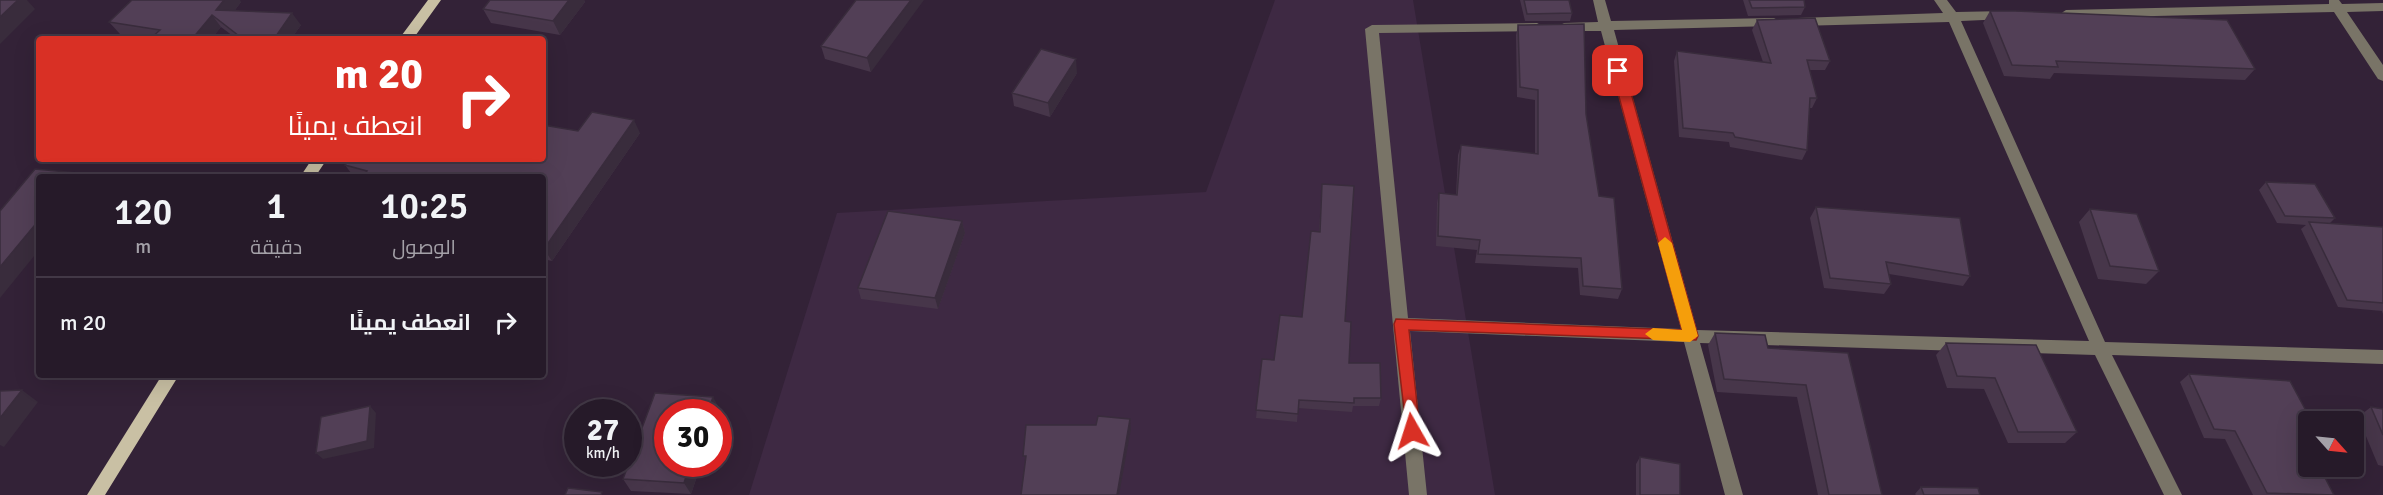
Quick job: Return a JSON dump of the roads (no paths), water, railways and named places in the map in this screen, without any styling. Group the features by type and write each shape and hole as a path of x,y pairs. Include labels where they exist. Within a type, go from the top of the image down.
{"main road":[{"path":"408,36 435,0"},
{"path":"96,495 169,378"}],"street":[{"path":"1599,0 1734,495"},
{"path":"1940,0 1953,16 2099,346 2173,495"},
{"path":"2335,4 2383,76"},
{"path":"2047,15 2335,4 2383,7"},
{"path":"1418,495 1372,29 1606,27 2023,15"},
{"path":"1401,324 1690,336 2099,346 2383,357"}]}
